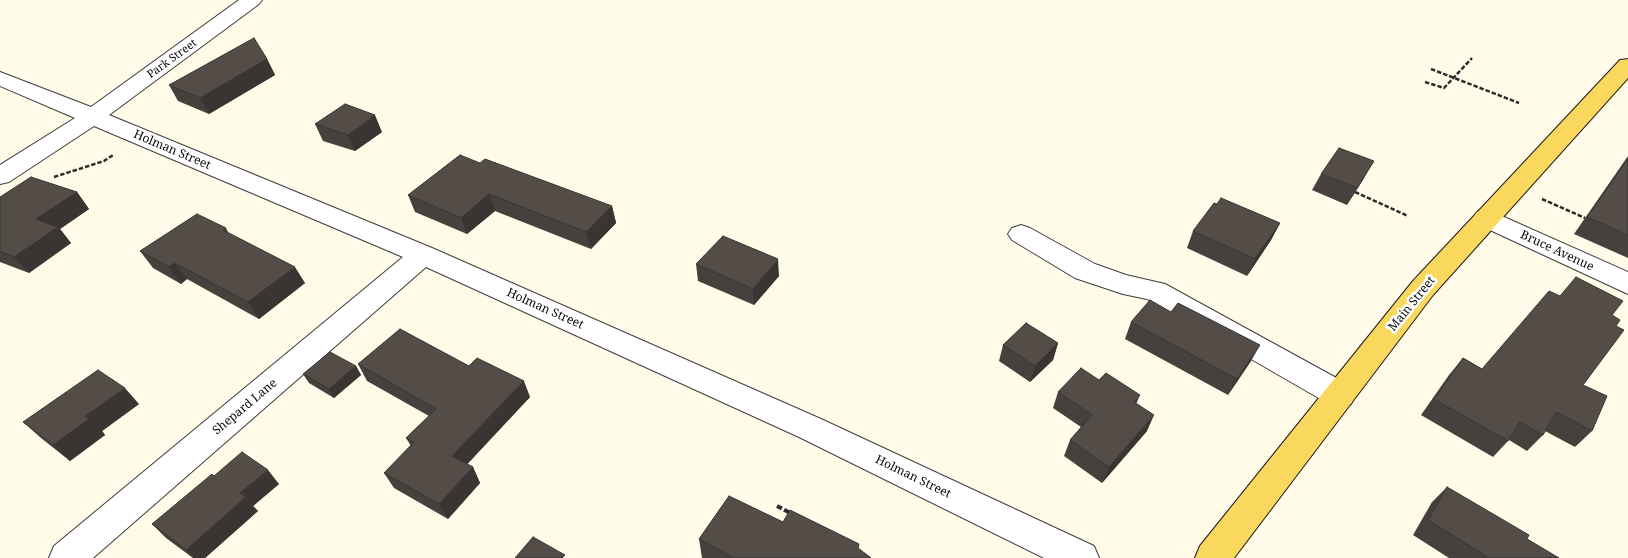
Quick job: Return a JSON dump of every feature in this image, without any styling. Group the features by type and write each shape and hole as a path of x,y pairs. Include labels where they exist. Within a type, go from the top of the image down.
{"main road":[{"name":"Main Street","path":"1213,558 1423,288 1628,65"}],"street":[{"name":"Park Street","path":"0,176 92,117 252,0"},
{"name":"Holman Street","path":"0,78 423,255 709,382 863,453 1081,558"},
{"name":"Bruce Avenue","path":"1486,218 1628,284"},
{"path":"1022,234 1085,271 1123,284 1154,291 1340,395"},
{"name":"Shepard Lane","path":"67,558 423,255"}],"path":[{"path":"1425,82 1444,88 1472,58"},
{"path":"1431,69 1519,103"},
{"path":"52,178 104,161 117,153"},
{"path":"1355,192 1408,216"},
{"path":"1542,199 1585,218"},
{"path":"777,506 798,518"}],"building":[{"path":"254,38 267,59 200,98 169,85"},
{"path":"345,104 375,115 348,135 315,124"},
{"path":"1339,148 1374,161 1357,188 1321,174"},
{"path":"460,155 480,163 485,159 612,206 586,232 489,194 461,218 408,195"},
{"path":"1628,159 1628,235 1587,217"},
{"path":"31,177 77,192 36,219 58,227 14,257 0,251 0,197"},
{"path":"1221,198 1280,223 1255,259 1193,231 1214,203 1217,204"},
{"path":"197,214 226,228 223,230 295,267 248,302 175,263 169,267 140,251"},
{"path":"723,236 778,259 753,289 696,264"},
{"path":"1576,277 1623,301 1612,315 1620,320 1616,326 1624,330 1583,385 1607,396 1592,431 1556,412 1543,435 1520,422 1508,441 1434,399 1463,358 1482,369 1549,291 1560,296"},
{"path":"1150,300 1171,312 1178,303 1260,345 1237,379 1131,322"},
{"path":"1026,323 1058,343 1035,366 1003,345"},
{"path":"400,329 469,366 477,358 524,381 452,456 473,467 439,504 384,473 414,442 406,438 436,409 358,364"},
{"path":"330,352 356,366 329,389 303,374"},
{"path":"1081,368 1099,380 1106,373 1140,395 1134,402 1154,415 1109,467 1070,440 1092,415 1058,392"},
{"path":"98,370 125,388 85,416 89,419 53,445 23,422"},
{"path":"242,452 268,470 240,493 246,497 186,550 152,524 212,474 214,476"},
{"path":"1447,487 1529,535 1527,539 1559,558 1489,558 1428,520"},
{"path":"729,496 783,522 790,510 859,544 858,548 871,558 734,558 699,539"},
{"path":"533,537 565,555 562,558 515,558"}]}
